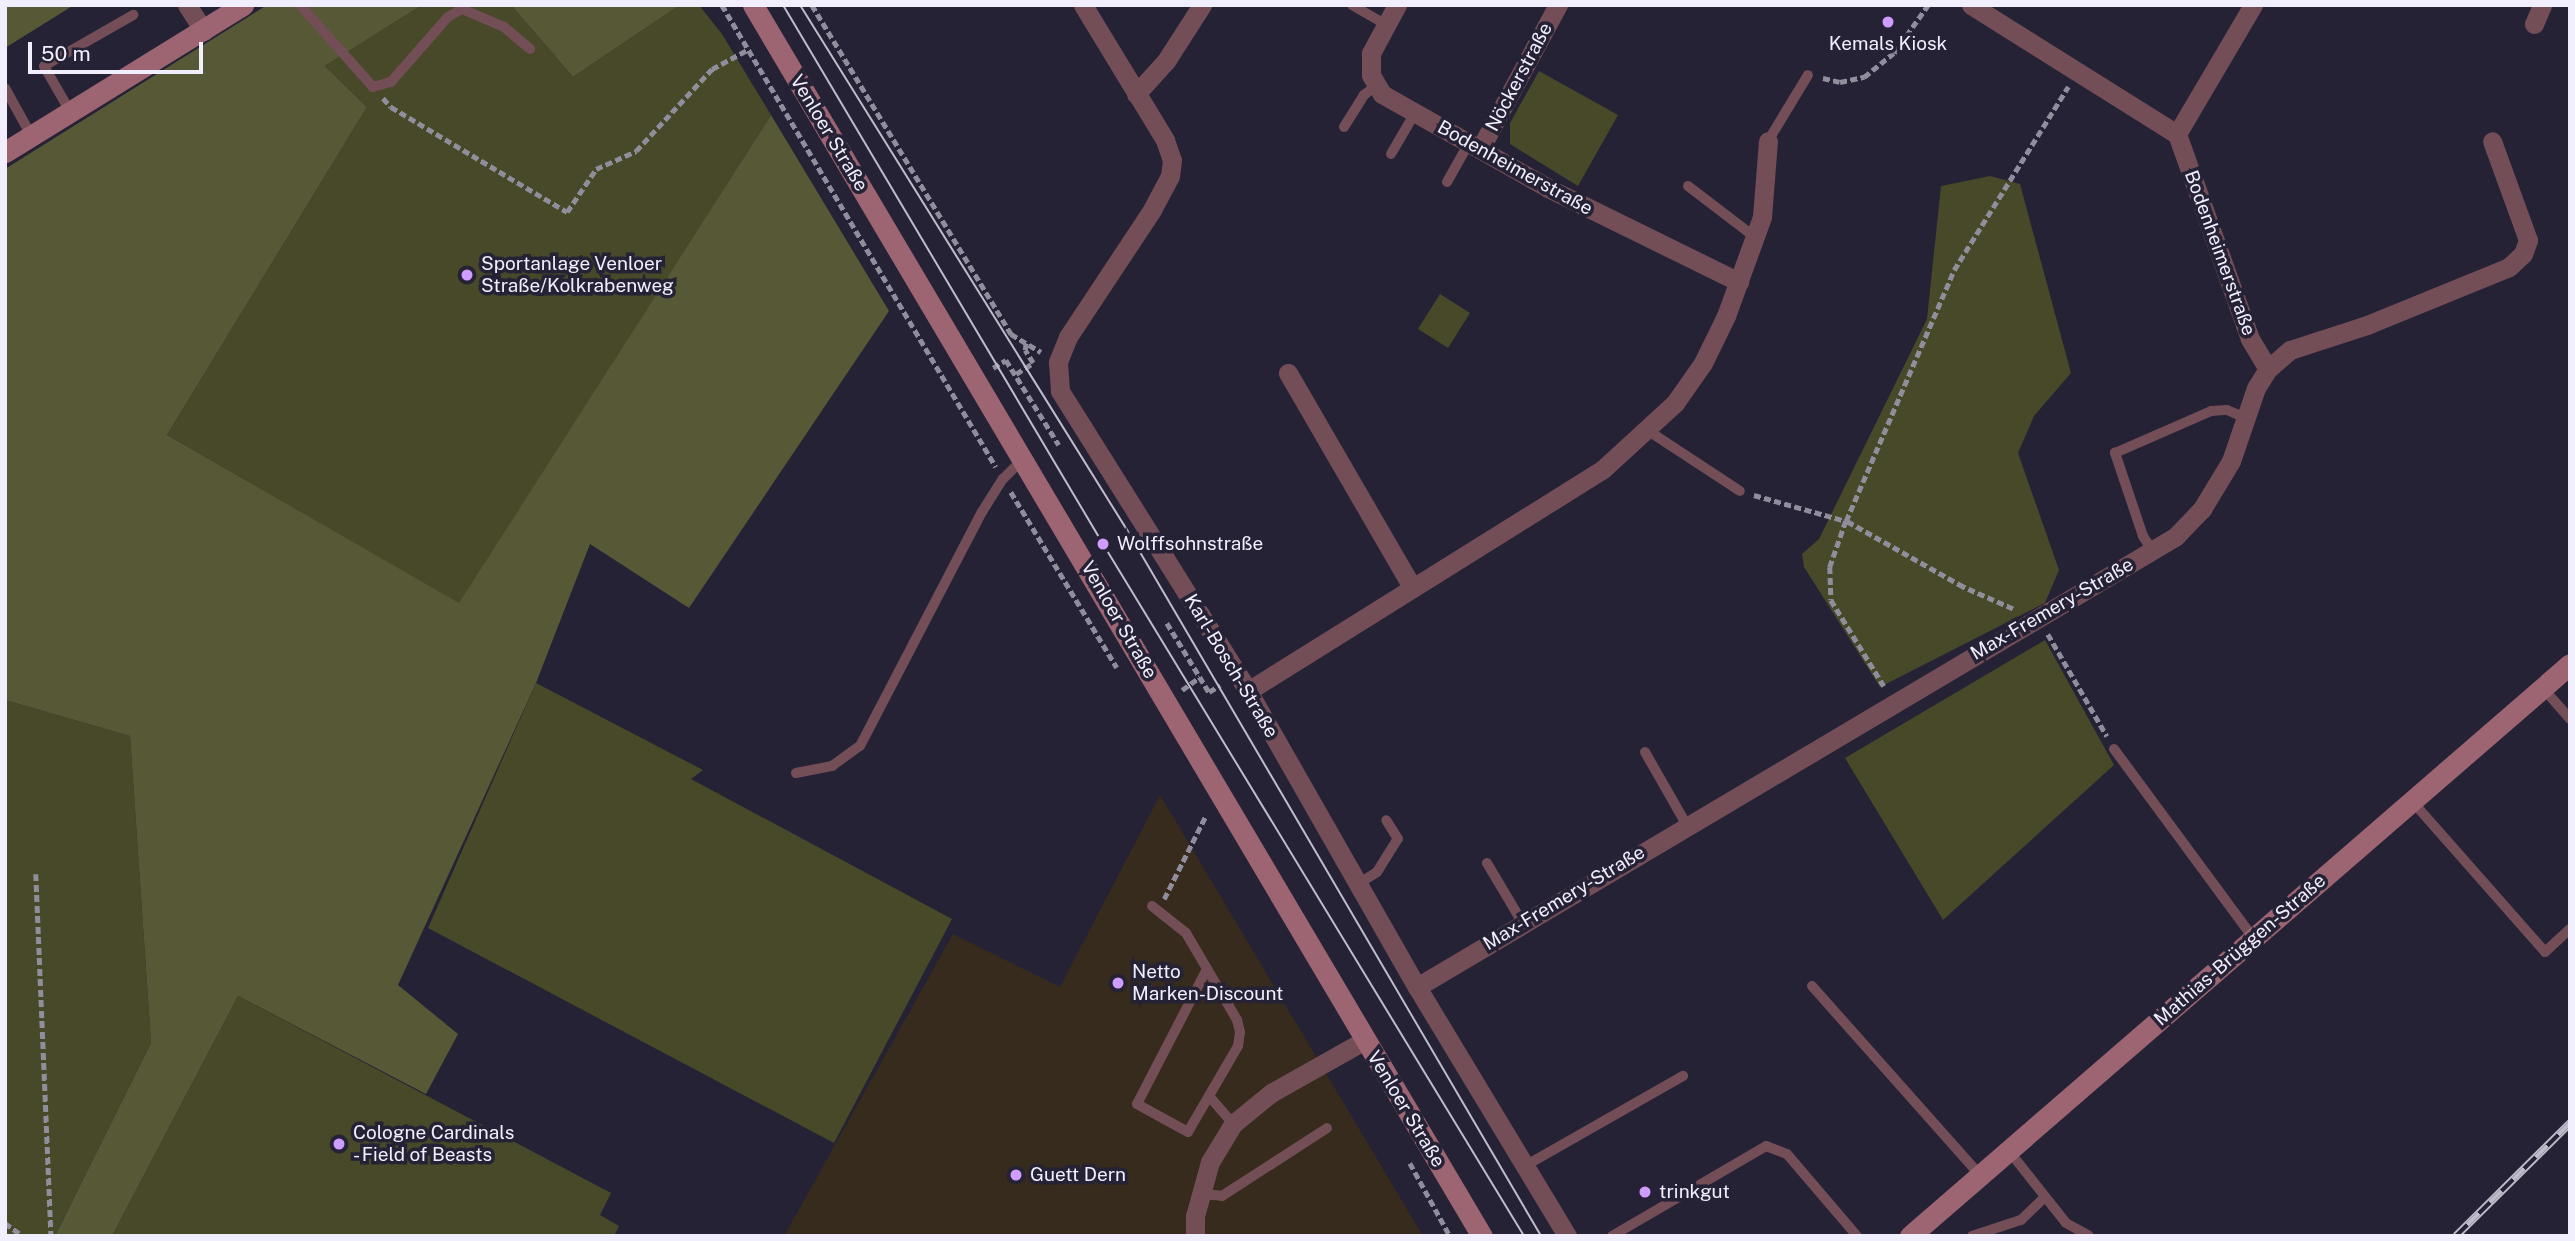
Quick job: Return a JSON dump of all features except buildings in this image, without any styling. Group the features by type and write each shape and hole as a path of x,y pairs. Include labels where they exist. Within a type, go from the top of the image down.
{"main road":[{"path":"5,152 243,5"},
{"name":"Venloer Straße","path":"753,5 1482,1236"},
{"name":"Mathias-Brüggen-Straße","path":"1910,1236 2570,664"}],"street":[{"path":"187,5 204,31"},
{"path":"1058,362 1068,337 1170,176 1172,160 1165,140 1083,5"},
{"path":"1136,94 1166,61 1202,5"},
{"path":"1377,85 1371,75 1371,53 1397,5"},
{"name":"Nöckerstraße","path":"1474,146 1558,5"},
{"path":"1971,5 2177,134 2253,5"},
{"path":"2533,24 2542,5"},
{"name":"Bodenheimerstraße","path":"1377,85 1382,94 1624,228 1739,282"},
{"name":"Bodenheimerstraße","path":"2177,134 2250,340 2268,369"},
{"path":"1248,691 1602,470 1675,403 1703,363 1739,282 1755,237 1762,217 1768,141"},
{"name":"Max-Fremery-Straße","path":"1417,987 1686,824 2175,537 2202,509 2231,461 2246,418 2268,369 2290,350 2367,326 2509,267 2523,254 2528,240 2492,141"},
{"name":"Karl-Bosch-Straße","path":"1058,362 1060,391 1248,691 1417,987 1567,1236"},
{"path":"1288,373 1412,587"},
{"path":"1195,1236 1201,1194 1210,1162 1233,1124 1271,1093 1366,1040"}],"lane":[{"path":"300,5 373,87 391,82 440,25 462,9 474,10 503,27 530,49"},
{"path":"1352,5 1386,25"},
{"path":"71,113 44,66 133,15"},
{"path":"1768,141 1808,75"},
{"path":"1344,127 1364,95 1377,85"},
{"path":"5,88 32,137"},
{"path":"1391,154 1415,113"},
{"path":"1447,182 1474,146"},
{"path":"1688,187 1755,237"},
{"path":"2152,550 2143,536 2115,453 2211,411 2227,410 2246,418"},
{"path":"1647,430 1740,491"},
{"path":"796,774 832,766 860,746 1003,479 1023,459"},
{"path":"2542,688 2570,719"},
{"path":"2114,749 2254,939"},
{"path":"1645,752 1686,824"},
{"path":"2412,802 2545,952 2570,929"},
{"path":"1359,884 1377,872 1398,839 1386,820"},
{"path":"1487,863 1522,922"},
{"path":"1156,909 1186,933 1207,969 1240,1032 1238,1046 1188,1132 1137,1104 1207,969"},
{"path":"1812,986 1980,1175"},
{"path":"1525,1166 1683,1076"},
{"path":"1209,1096 1233,1124"},
{"path":"1201,1194 1222,1196 1327,1128"},
{"path":"1612,1236 1766,1146 1787,1154 1857,1236"},
{"path":"2008,1150 2066,1223 2089,1236"},
{"path":"1972,1236 2021,1220 2045,1197"}],"path":[{"path":"722,5 1125,680"},
{"path":"812,5 1011,334 1058,362"},
{"path":"1808,75 1840,82 1864,77 1894,53 1928,5"},
{"path":"373,87 391,107 567,212 596,169 636,151 712,69 748,49"},
{"path":"1893,702 1831,600 1830,567 1846,521 1954,271 2077,72"},
{"path":"1026,343 1025,350 1033,363 1016,374 1059,445"},
{"path":"1740,491 1846,521 1963,587 2039,617 2114,749"},
{"path":"1167,623 1209,692"},
{"path":"1200,804 1213,827"},
{"path":"1156,909 1206,815"},
{"path":"36,874 51,1236"},
{"path":"5,1223 23,1236"}],"shaded area":[{"path":"1160,795 1423,1236 784,1236 953,934 1060,987"}],"green space":[{"path":"5,5 74,5 5,48"},
{"path":"267,5 422,5 325,66 367,107 167,435 459,603 771,115 889,311 689,608 590,544 536,683 398,985 458,1034 426,1094 238,996 112,1236 55,1236 151,1043 130,736 5,700 5,169"},
{"name":"Sportanlage Venloer Straße/Kolkrabenweg","path":"422,5 511,5 573,77 680,5 699,5 722,34 771,115 459,604 167,435 367,107 325,66"},
{"path":"511,5 680,5 573,77"},
{"path":"1539,71 1618,115 1578,186 1510,144 1510,123"},
{"path":"1990,176 2020,184 2071,373 2034,416 2018,453 2059,570 2045,603 1880,687 1804,567 1802,554 1819,539 1927,319 1941,186"},
{"path":"1440,294 1470,313 1448,348 1418,329"},
{"path":"2045,640 2114,765 1943,920 1845,758"},
{"path":"536,683 703,770 691,779 952,919 834,1143 428,928"},
{"path":"5,700 130,736 151,1043 55,1236 5,1236"},
{"name":"Cologne Cardinals - Field of Beasts","path":"238,996 611,1193 600,1215 619,1226 614,1236 112,1236"}],"tram line":[{"path":"783,5 1103,544 1524,1236"},
{"path":"800,5 1127,530 1541,1236"}],"railway":[{"path":"2456,1236 2570,1123"}],"place":[{"name":"Kemals Kiosk","path":"1888,22"},
{"name":"Sportanlage Venloer Straße/Kolkrabenweg","path":"467,275"},
{"name":"Wolffsohnstraße","path":"1103,544"},
{"name":"Netto Marken-Discount","path":"1118,983"},
{"name":"Cologne Cardinals - Field of Beasts","path":"339,1144"},
{"name":"Guett Dern","path":"1016,1175"},
{"name":"trinkgut","path":"1645,1192"}]}
